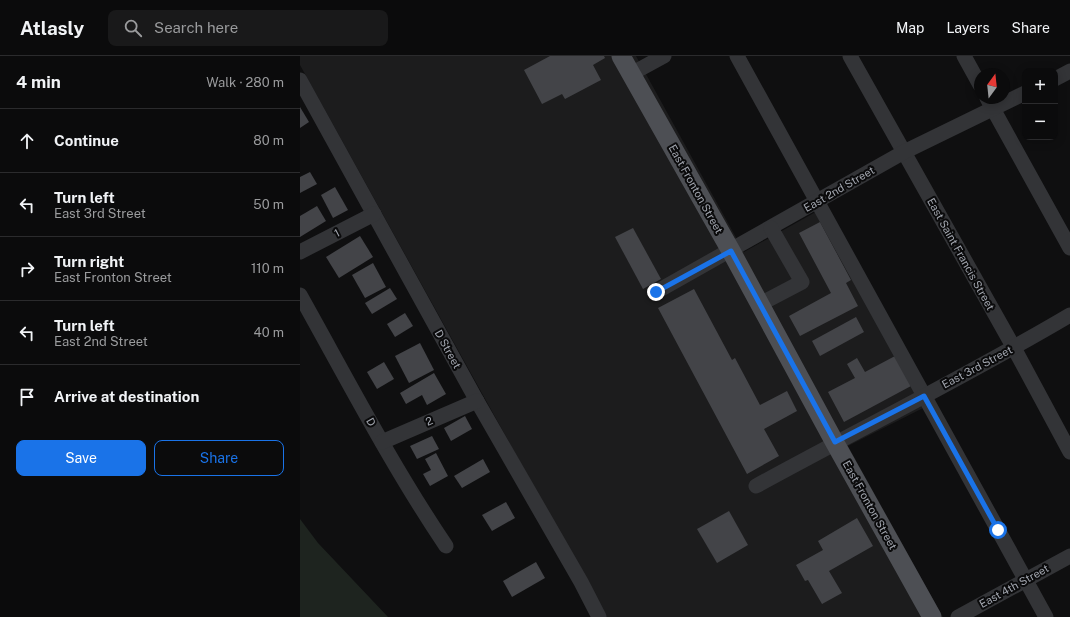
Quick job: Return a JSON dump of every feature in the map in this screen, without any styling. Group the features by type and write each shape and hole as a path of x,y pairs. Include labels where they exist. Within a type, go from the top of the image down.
{"main road":[{"name":"East Fronton Street","path":"621,56 731,251 932,617"}],"street":[{"path":"631,74 664,56"},
{"path":"737,56 1046,617"},
{"name":"East Saint Francis Street","path":"850,56 1014,348 1070,452"},
{"path":"964,56 974,74"},
{"path":"1058,77 1070,71"},
{"name":"D Street","path":"300,80 476,400 599,617"},
{"name":"East 2nd Street","path":"1010,97 1022,94"},
{"name":"East 2nd Street","path":"656,292 731,251 988,104"},
{"path":"991,104 1070,248"},
{"name":"1","path":"300,252 374,214"},
{"path":"760,304 802,282 771,228"},
{"name":"D","path":"300,295 382,442 446,546"},
{"name":"East 3rd Street","path":"756,486 835,442 1014,348 1070,315"},
{"name":"2","path":"382,442 476,400"},
{"name":"East 4th Street","path":"958,617 1070,556"}],"shaded area":[{"path":"300,56 636,56 744,252 821,209 927,406 848,446 943,617 606,617 300,65"},
{"path":"300,519 318,543 388,617 300,617"}],"building":[{"path":"550,56 604,56 605,58 593,65 601,80 565,99 562,94 542,104 524,70"},
{"path":"300,107 309,122 300,128"},
{"path":"310,172 317,184 300,193 300,177"},
{"path":"335,187 348,210 333,218 321,195"},
{"path":"317,206 326,221 300,237 300,216"},
{"path":"820,222 851,280 846,283 858,306 800,336 789,316 831,293 799,233"},
{"path":"633,228 661,279 643,289 615,237"},
{"path":"360,236 373,257 339,278 326,257"},
{"path":"373,263 386,287 365,298 352,275"},
{"path":"390,288 397,299 372,314 365,303"},
{"path":"694,289 732,360 735,358 760,405 787,391 797,411 764,429 779,456 747,474 658,308"},
{"path":"405,313 413,326 395,337 387,324"},
{"path":"856,317 864,332 820,356 812,341"},
{"path":"420,343 434,370 409,383 395,356"},
{"path":"895,356 911,386 844,422 828,392 855,378 847,364 857,358 865,372"},
{"path":"384,362 394,379 377,389 367,372"},
{"path":"434,373 446,394 427,405 422,395 406,404 400,393"},
{"path":"465,416 472,429 451,441 444,428"},
{"path":"432,436 439,449 417,459 410,446"},
{"path":"436,453 448,476 430,486 423,474 431,470 425,459"},
{"path":"483,459 490,472 462,488 454,476"},
{"path":"506,502 515,518 492,531 482,515"},
{"path":"729,511 748,545 717,563 697,529"},
{"path":"857,518 873,546 829,571 842,593 822,604 808,580 805,581 796,565 823,550 818,541"},
{"path":"536,562 545,578 512,597 503,581"}],"route":[{"path":"656,292 731,251 835,442 924,396 998,530"}]}
